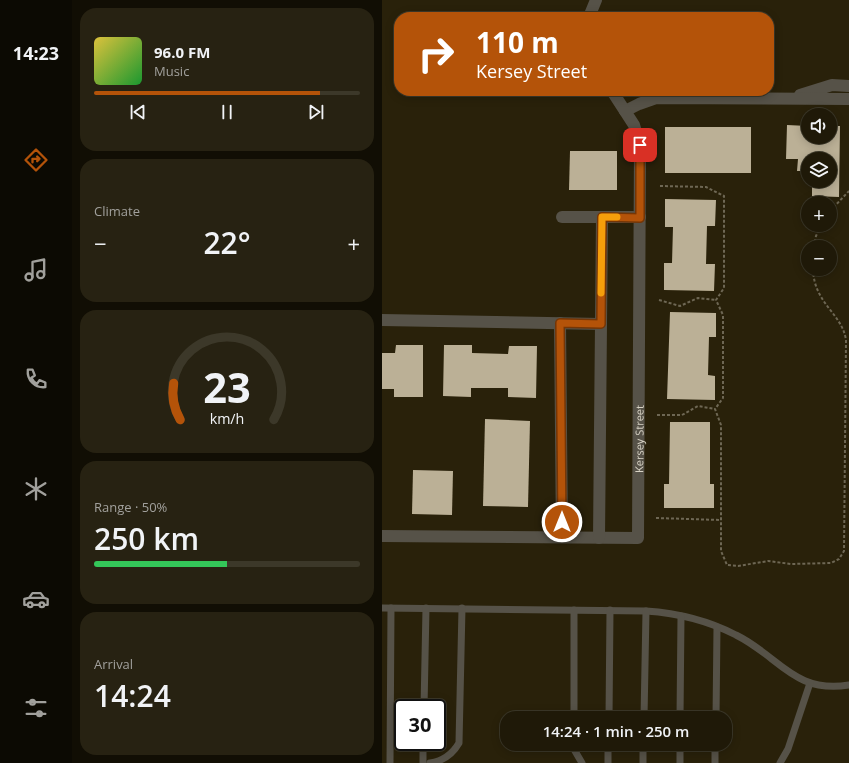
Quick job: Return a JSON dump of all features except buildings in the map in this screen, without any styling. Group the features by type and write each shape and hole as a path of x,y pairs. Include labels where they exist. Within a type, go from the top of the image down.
{"street":[{"path":"591,12 596,0"},
{"path":"793,98 832,85 849,86"},
{"name":"Kersey Street","path":"382,536 638,538 640,145 634,125 615,96"},
{"path":"625,111 656,98 849,99"},
{"path":"562,216 640,218"},
{"path":"599,538 602,217"},
{"path":"382,320 601,324"},
{"path":"560,323 562,537"}],"lane":[{"path":"382,608 610,610 646,611 681,616 717,627 745,640 788,671 810,683 829,686 849,685"},
{"path":"390,763 391,608"},
{"path":"424,699 426,608"},
{"path":"430,763 439,761 450,755 459,743 462,608"},
{"path":"574,610 574,711"},
{"path":"609,711 610,610"},
{"path":"644,711 646,611"},
{"path":"680,711 681,616"},
{"path":"716,711 717,627"},
{"path":"780,763 788,749 810,683"},
{"path":"423,751 423,763"},
{"path":"575,751 582,763"},
{"path":"608,751 608,763"},
{"path":"643,751 643,763"},
{"path":"680,751 680,763"},
{"path":"715,751 715,763"}],"path":[{"path":"660,186 706,188 724,196 724,288 716,300"},
{"path":"837,204 849,191"},
{"path":"714,409 721,425 721,551 727,565 738,566 768,561 791,564 831,563 839,559 844,551 846,340 845,330 818,293 813,281 813,276"},
{"path":"659,300 680,306 698,298 716,300"},
{"path":"714,409 723,398 723,315 716,300"},
{"path":"657,415 682,414 698,406 714,409"},
{"path":"656,518 721,520"}],"slow traffic":[{"path":"601,293 602,217 617,217"}],"route":[{"path":"562,522 560,323 601,324 602,217 640,218 640,145"}]}
